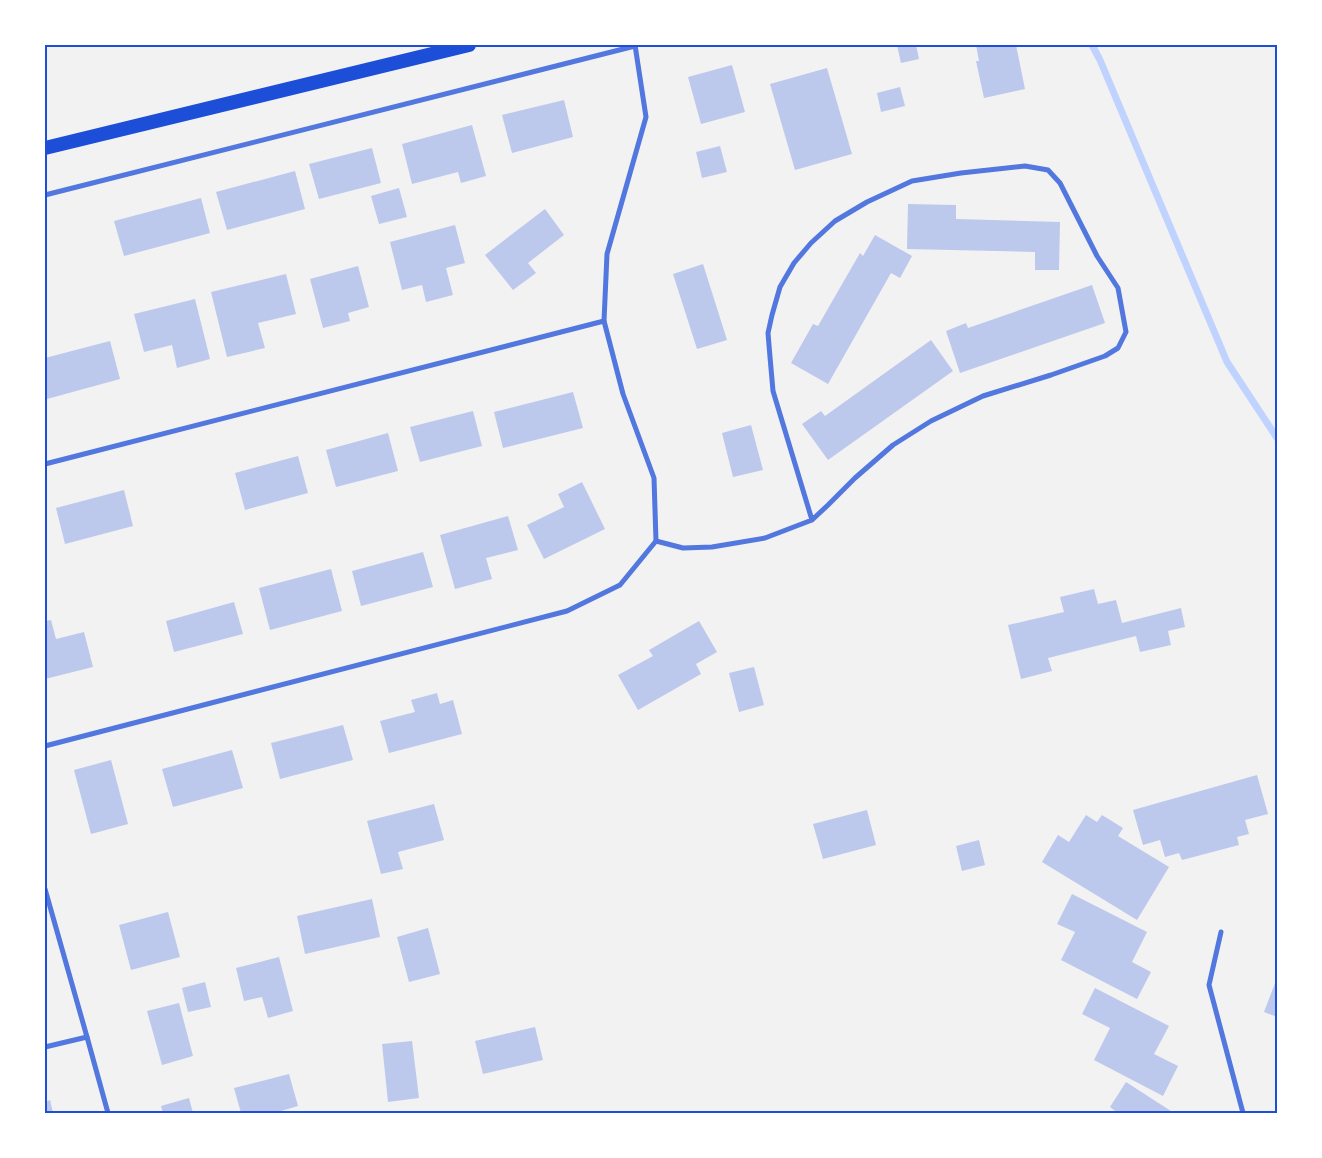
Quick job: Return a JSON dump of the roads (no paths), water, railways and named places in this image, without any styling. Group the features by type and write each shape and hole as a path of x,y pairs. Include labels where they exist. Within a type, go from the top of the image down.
{"highway":[{"path":"45,148 469,45"}],"street":[{"path":"45,195 635,46 646,117 607,254 604,321 623,394 654,478 656,541 620,585 567,611 45,746"},
{"path":"656,541 683,548 712,547 765,538 812,520 855,478 893,445 931,421 983,396 1105,356 1118,348 1126,332 1118,288 1097,256 1060,183 1048,170 1025,166 912,181 867,202 835,221 794,262 780,287 768,333 773,391 812,520"},
{"path":"45,464 604,321"},
{"path":"45,889 108,1113"},
{"path":"1221,932 1209,985 1243,1113"},
{"path":"45,1047 87,1037"}],"waterway":[{"path":"1092,45 1227,362 1277,438"}]}
